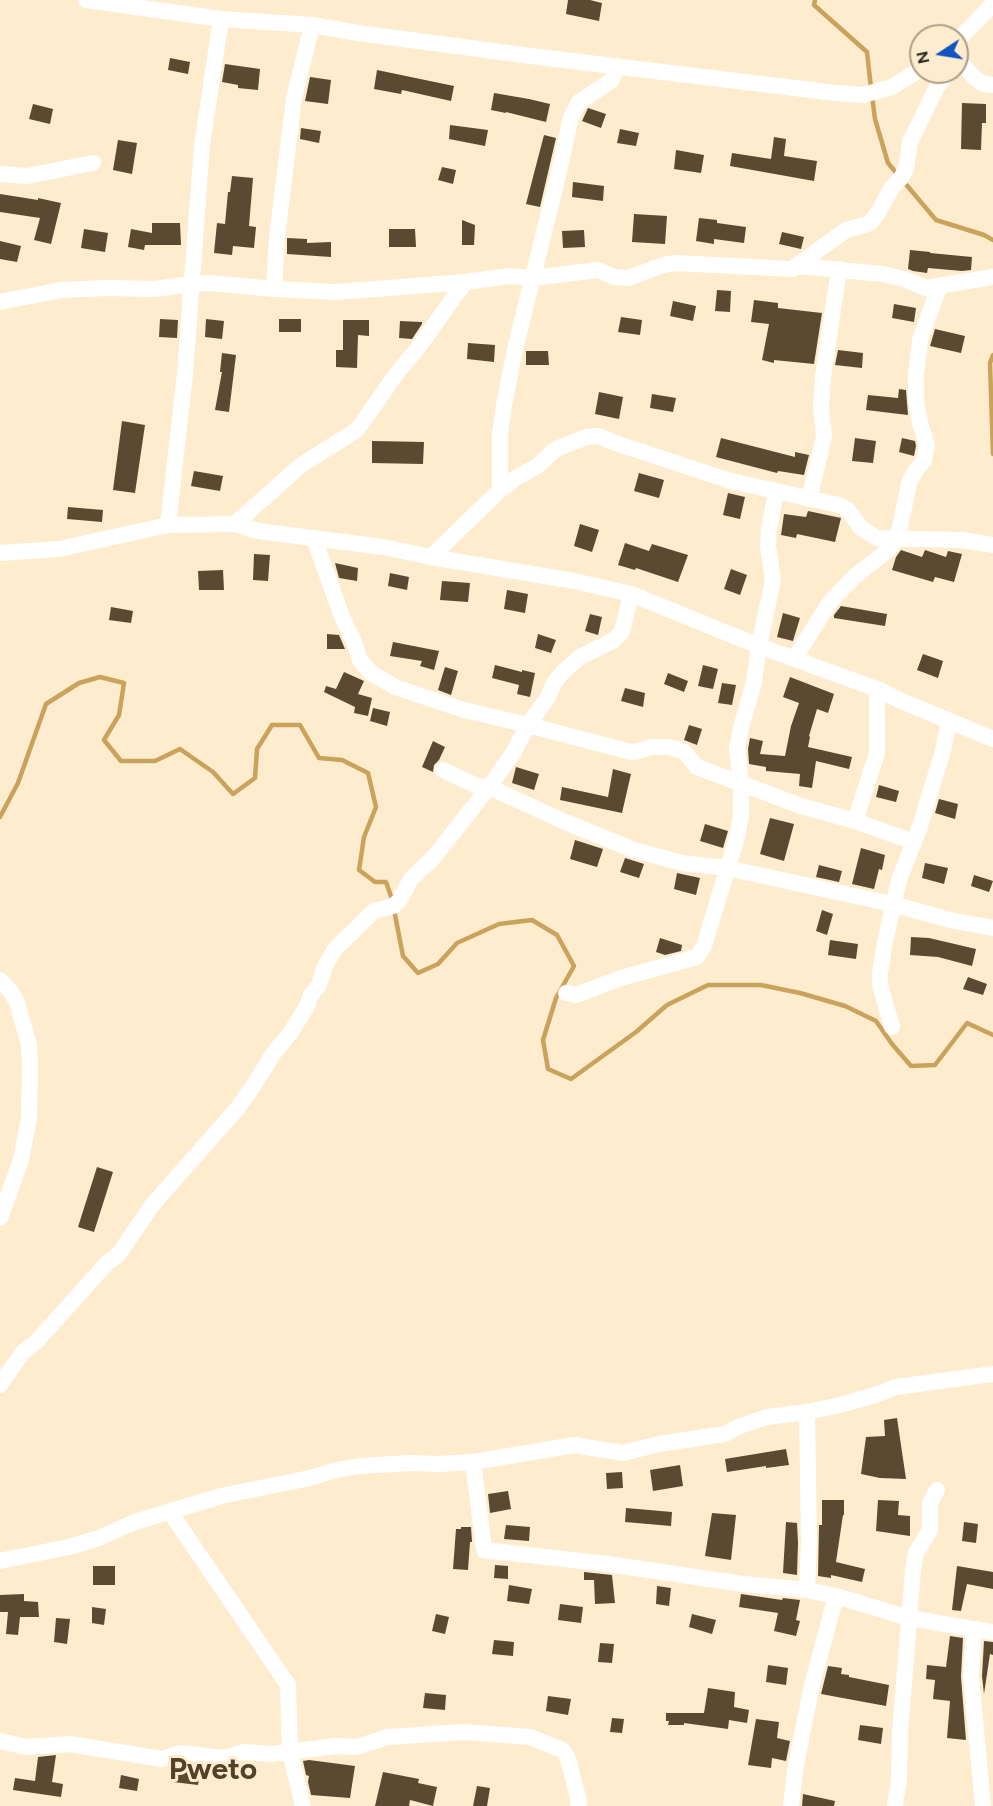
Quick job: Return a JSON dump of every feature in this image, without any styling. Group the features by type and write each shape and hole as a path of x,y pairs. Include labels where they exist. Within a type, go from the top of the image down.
{"street":[{"path":"86,0 221,19 312,25 358,33 863,95 892,87 909,76"},
{"path":"969,29 993,4"},
{"path":"168,525 181,417 202,145 221,19"},
{"path":"274,289 277,237 293,107 312,25"},
{"path":"500,490 500,434 504,405 515,349 571,117 579,102 612,81 618,66"},
{"path":"969,72 984,84 993,85"},
{"path":"0,302 61,290 106,288 154,290 211,283 336,292 465,282 508,276 533,278 598,270 614,277 629,278 676,262 785,270 797,266 846,230 871,222 906,169 910,142 940,84"},
{"path":"0,174 27,176 93,163"},
{"path":"797,266 883,274 926,288 993,277"},
{"path":"809,499 824,437 820,407 839,269"},
{"path":"235,524 301,465 357,430 465,282"},
{"path":"794,659 830,602 854,577 888,550 898,537 909,483 924,461 927,445 916,401 916,375 920,340 939,287"},
{"path":"431,558 500,490 516,478 538,465 553,451 586,437 598,436 731,481 839,505 848,510 861,528 877,538 962,540 993,545"},
{"path":"566,993 576,995 621,978 697,957 704,946 737,837 741,816 741,783 737,749 754,682 773,580 768,546 776,492"},
{"path":"0,553 59,549 168,525 235,524 258,531 383,547 431,558 574,581 631,594 759,646 877,689 993,739"},
{"path":"314,538 360,660 371,673 396,687 464,710 528,724 631,752 651,747 669,747 683,751 697,767 801,806 855,821 914,842"},
{"path":"0,1385 23,1352 36,1342 108,1262 118,1255 153,1204 237,1109 273,1054 291,1032 319,985 335,950 374,911 393,906 399,901 411,879 434,857 489,787 563,672 580,657 614,640 622,632 631,594"},
{"path":"855,821 878,753 877,689"},
{"path":"892,1027 882,996 880,973 892,904 943,751 948,720"},
{"path":"443,770 477,786 489,787 634,850 682,863 727,868 993,928"},
{"path":"0,980 17,1002 29,1045 30,1063 29,1118 21,1160 0,1218"},
{"path":"0,1561 79,1544 135,1522 220,1496 310,1478 332,1471 359,1466 410,1462 439,1464 473,1461 574,1445 623,1454 659,1444 725,1434 767,1417 807,1412 875,1395 896,1387 993,1374"},
{"path":"807,1412 809,1543 807,1590"},
{"path":"473,1461 484,1550 608,1564 743,1584 807,1590 836,1596 909,1618 993,1632"},
{"path":"895,1806 899,1778 900,1733 914,1561 916,1553 930,1530 930,1503 937,1490"},
{"path":"170,1512 288,1685 290,1752 303,1806"},
{"path":"791,1806 795,1771 812,1685 836,1596"},
{"path":"974,1629 971,1676 983,1806"},
{"path":"0,1741 27,1747 70,1744 162,1759 180,1753 225,1758 243,1752 271,1754 336,1746 357,1748 387,1737 464,1732 530,1737 565,1753 579,1801 578,1806"}],"building":[{"path":"568,0 590,0 602,3 599,21 566,14"},
{"path":"170,58 190,62 188,74 168,70"},
{"path":"225,64 260,69 258,90 238,88 238,85 222,82"},
{"path":"377,70 454,86 451,101 402,90 401,94 374,89"},
{"path":"310,77 331,80 328,104 305,101"},
{"path":"494,93 550,104 546,122 491,110"},
{"path":"962,103 986,104 986,123 982,123 981,150 961,149"},
{"path":"33,104 53,109 50,124 29,119"},
{"path":"588,108 606,114 601,128 582,121"},
{"path":"450,125 488,130 485,146 449,139"},
{"path":"301,128 321,131 319,143 300,139"},
{"path":"620,129 639,133 636,146 617,143"},
{"path":"544,135 556,138 540,207 526,204"},
{"path":"774,137 786,139 784,156 817,161 814,181 730,166 732,153 771,159"},
{"path":"118,140 137,143 132,174 113,170"},
{"path":"676,150 704,155 701,173 674,169"},
{"path":"442,167 456,170 453,184 438,180"},
{"path":"232,176 253,178 249,226 256,227 254,248 233,246 232,255 214,253 217,223 225,224"},
{"path":"573,182 604,186 603,201 572,197"},
{"path":"0,194 61,203 51,244 34,240 40,218 0,212"},
{"path":"634,214 667,216 665,244 632,242"},
{"path":"699,218 746,227 744,243 714,239 714,244 696,241"},
{"path":"462,220 475,225 474,245 462,245"},
{"path":"152,223 180,223 181,245 145,245 144,250 128,247 131,229 152,233"},
{"path":"84,229 108,233 105,252 81,248"},
{"path":"389,229 415,229 416,247 389,247"},
{"path":"584,230 585,247 563,248 562,231"},
{"path":"782,232 804,237 801,249 779,244"},
{"path":"287,238 307,239 307,243 331,242 331,257 287,254"},
{"path":"0,241 21,246 17,262 0,259"},
{"path":"910,250 972,257 971,270 928,268 927,273 913,271 908,269"},
{"path":"717,290 731,291 730,312 715,311"},
{"path":"754,300 778,303 778,308 822,313 814,364 774,360 774,363 762,360 769,324 751,322"},
{"path":"673,301 696,306 693,321 670,316"},
{"path":"894,304 916,308 914,322 892,318"},
{"path":"621,317 642,320 640,335 618,332"},
{"path":"160,319 178,320 177,338 159,337"},
{"path":"206,319 224,321 222,339 205,337"},
{"path":"279,319 301,319 301,332 279,332"},
{"path":"343,320 369,320 369,336 358,335 357,368 336,367 336,350 343,350"},
{"path":"400,321 422,322 422,324 412,339 399,338"},
{"path":"935,329 965,336 961,353 930,346"},
{"path":"468,343 495,345 494,362 467,359"},
{"path":"838,350 863,353 862,368 835,365"},
{"path":"526,351 548,351 549,365 526,365"},
{"path":"222,353 236,355 229,412 215,410 222,372 220,372"},
{"path":"899,389 906,390 908,415 866,410 868,395 898,398"},
{"path":"599,392 623,397 619,419 595,414"},
{"path":"652,394 676,398 673,412 650,408"},
{"path":"122,421 145,425 135,493 113,490"},
{"path":"721,438 795,457 795,452 809,455 804,475 778,471 777,473 716,457"},
{"path":"855,438 876,441 873,463 852,461"},
{"path":"902,438 915,441 914,456 899,452"},
{"path":"372,441 424,442 423,464 372,463"},
{"path":"194,471 223,476 220,491 191,486"},
{"path":"639,473 664,480 659,498 634,491"},
{"path":"728,493 745,497 740,519 723,515"},
{"path":"68,507 103,510 102,522 67,519"},
{"path":"808,511 841,518 835,542 797,534 796,538 781,535 784,514 806,517"},
{"path":"580,524 599,530 592,552 574,546"},
{"path":"625,543 649,551 652,544 688,555 678,582 636,568 635,570 618,565"},
{"path":"901,550 922,557 925,550 946,557 948,551 962,554 954,582 935,577 933,582 892,570"},
{"path":"254,554 270,555 268,581 253,580"},
{"path":"335,563 358,568 357,581 339,578"},
{"path":"731,569 747,575 740,595 724,589"},
{"path":"223,570 224,590 199,590 198,571"},
{"path":"390,573 409,577 407,590 388,586"},
{"path":"442,581 470,583 468,602 440,600"},
{"path":"507,590 528,594 525,613 504,609"},
{"path":"841,606 887,614 885,626 834,618"},
{"path":"111,607 133,611 131,623 109,620"},
{"path":"783,613 800,618 793,641 777,637"},
{"path":"590,614 602,617 598,635 585,631"},
{"path":"327,634 339,635 345,649 327,649"},
{"path":"538,634 556,640 551,653 535,648"},
{"path":"393,642 439,651 434,670 420,666 422,661 390,656"},
{"path":"923,654 943,661 938,678 917,670"},
{"path":"495,665 535,673 530,697 517,694 519,685 492,678"},
{"path":"703,665 718,669 713,689 698,686"},
{"path":"445,667 458,671 451,695 438,690"},
{"path":"344,672 364,681 358,694 372,698 368,716 354,713 355,707 324,692 326,686 336,689"},
{"path":"668,673 688,681 684,692 664,684"},
{"path":"790,677 834,694 828,713 817,709 808,747 852,757 849,769 816,761 812,788 799,786 800,774 766,771 766,767 749,764 750,738 763,741 760,754 785,756 791,726 799,703 783,697"},
{"path":"722,683 736,685 732,705 718,703"},
{"path":"625,688 645,693 643,707 621,701"},
{"path":"373,708 390,712 387,726 370,721"},
{"path":"689,725 702,729 697,745 684,740"},
{"path":"433,741 445,747 434,765 433,772 422,767"},
{"path":"516,767 539,774 534,790 512,783"},
{"path":"613,769 631,774 622,813 560,800 562,787 608,797"},
{"path":"879,785 899,791 896,802 876,797"},
{"path":"939,799 958,804 955,819 935,813"},
{"path":"770,818 794,824 784,861 760,854"},
{"path":"705,824 728,831 723,848 700,841"},
{"path":"575,840 603,849 597,867 570,859"},
{"path":"861,848 885,855 874,889 852,884"},
{"path":"625,858 644,864 639,878 620,872"},
{"path":"925,863 948,868 944,884 922,878"},
{"path":"819,865 842,871 839,882 816,877"},
{"path":"677,873 700,878 696,895 674,889"},
{"path":"974,875 993,881 989,892 971,886"},
{"path":"822,910 833,914 827,935 816,931"},
{"path":"911,937 929,938 976,949 972,966 938,957 910,955"},
{"path":"660,938 682,945 681,951 665,955 656,952"},
{"path":"830,940 858,944 856,959 828,955"},
{"path":"968,977 987,984 983,995 963,989"},
{"path":"97,1167 113,1172 94,1232 78,1227"},
{"path":"897,1418 906,1479 880,1478 861,1474 866,1437 885,1436 884,1420"},
{"path":"786,1449 789,1465 727,1472 725,1459"},
{"path":"680,1465 683,1486 653,1491 650,1470"},
{"path":"622,1472 623,1488 607,1489 606,1473"},
{"path":"508,1491 511,1509 490,1513 488,1494"},
{"path":"822,1500 844,1500 844,1515 836,1562 865,1569 862,1582 831,1575 831,1578 818,1576"},
{"path":"878,1500 899,1501 898,1515 910,1516 910,1536 876,1531"},
{"path":"626,1508 672,1512 671,1526 625,1522"},
{"path":"712,1513 736,1515 731,1560 705,1556"},
{"path":"786,1522 797,1523 797,1575 783,1573"},
{"path":"964,1522 978,1524 976,1543 962,1541"},
{"path":"506,1525 530,1527 529,1541 504,1539"},
{"path":"461,1527 471,1527 472,1542 470,1542 468,1570 453,1569 456,1529 461,1529"},
{"path":"495,1565 508,1566 508,1579 494,1578"},
{"path":"93,1566 115,1566 115,1585 93,1585"},
{"path":"957,1566 993,1572 993,1589 967,1584 961,1611 952,1610"},
{"path":"584,1572 612,1575 615,1603 595,1604 594,1580 584,1580"},
{"path":"509,1585 532,1589 529,1604 507,1601"},
{"path":"657,1586 671,1588 669,1606 656,1604"},
{"path":"24,1594 24,1601 38,1602 39,1617 20,1617 18,1635 6,1634 8,1612 0,1612 0,1595"},
{"path":"741,1594 782,1600 783,1598 800,1600 796,1620 800,1621 796,1636 774,1631 778,1613 739,1607"},
{"path":"560,1604 583,1607 581,1623 558,1620"},
{"path":"92,1607 106,1609 104,1625 92,1623"},
{"path":"436,1614 449,1617 445,1634 432,1631"},
{"path":"692,1614 716,1620 712,1634 689,1627"},
{"path":"56,1618 70,1619 67,1644 54,1642"},
{"path":"950,1636 963,1638 961,1677 966,1740 947,1738 950,1701 933,1699 935,1680 926,1679 927,1665 946,1667"},
{"path":"494,1640 514,1642 513,1656 492,1654"},
{"path":"984,1641 993,1642 993,1655 990,1654 984,1694 982,1676"},
{"path":"600,1643 614,1644 612,1663 598,1662"},
{"path":"768,1665 788,1668 786,1685 766,1682"},
{"path":"828,1666 842,1668 841,1674 849,1675 849,1677 889,1685 886,1706 821,1694"},
{"path":"708,1688 735,1692 734,1707 749,1710 747,1723 729,1720 728,1729 684,1723 684,1725 668,1725 666,1713 704,1713"},
{"path":"425,1693 446,1695 445,1710 423,1708"},
{"path":"548,1696 571,1699 568,1715 546,1711"},
{"path":"612,1718 624,1719 622,1733 610,1732"},
{"path":"756,1719 779,1722 777,1738 790,1741 786,1761 772,1758 771,1768 748,1765"},
{"path":"860,1725 883,1728 881,1744 858,1740"},
{"path":"56,1755 52,1782 63,1784 61,1797 13,1790 15,1778 35,1781 38,1757"},
{"path":"303,1761 355,1766 350,1798 311,1795 309,1776 306,1775"},
{"path":"175,1769 200,1772 198,1785 173,1782"},
{"path":"383,1772 419,1779 418,1783 437,1787 433,1806 410,1800 409,1806 375,1806"},
{"path":"121,1775 139,1779 137,1791 119,1788"},
{"path":"477,1786 490,1788 487,1806 473,1806"},
{"path":"803,1794 835,1801 834,1806 802,1806"}],"waterway":[{"path":"815,0 814,5 867,52 871,88"},
{"path":"872,96 875,119 888,163 898,175"},
{"path":"904,182 936,220 993,240"},
{"path":"993,355 990,363 993,454"},
{"path":"0,817 18,783 46,704 79,683 100,677 124,683 119,715 104,740 121,761 155,761 180,749 213,772 233,794 255,778 257,749 272,725 300,725 319,758 342,760 368,773 376,807 364,837 359,870 375,882 386,882 393,902"},
{"path":"394,910 403,956 418,973 438,964 457,943 499,924 532,920 557,935 574,966 556,998 543,1040 548,1069 571,1079 636,1032 667,1005 708,985 761,985 845,1006 876,1021 911,1066 935,1065 967,1023 993,1035"}],"district":[{"name":"Pweto","path":"213,1770"}]}
